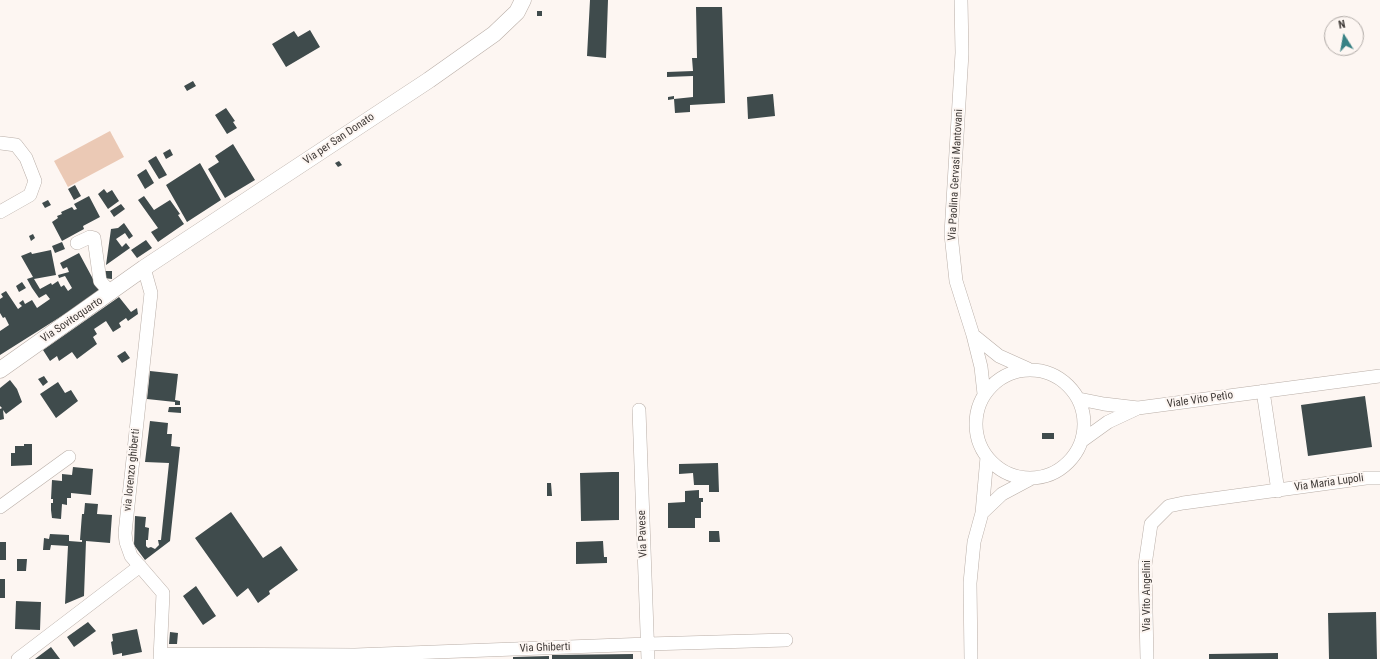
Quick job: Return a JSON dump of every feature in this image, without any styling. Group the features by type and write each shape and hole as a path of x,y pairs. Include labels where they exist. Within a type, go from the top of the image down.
{"street":[{"name":"Via per San Donato","path":"144,268 429,80 494,34 517,12 523,0"},
{"name":"Via Paolina Gervasi Mantovani","path":"961,0 962,53 951,234 956,281 973,335 981,367 984,394"},
{"path":"0,143 16,145 26,158 35,181 30,194 0,212"},
{"path":"77,243 90,237 94,238 100,281 111,293"},
{"name":"Via Sovitoquarto","path":"0,370 111,293 144,268"},
{"name":"via lorenzo ghiberti","path":"144,268 151,294 125,533 126,542 131,556 163,593 161,656"},
{"path":"973,335 999,356 1028,369"},
{"path":"1028,369 1044,370 1058,376 1070,386 1079,399 1084,412 1085,426 1083,440 1073,457 1058,471 1045,476 1032,478 1019,477 1007,473 987,458 979,443 976,426 977,409 984,394 996,381 1013,372 1028,369"},
{"name":"Viale Vito Petìo","path":"1138,408 1380,376"},
{"path":"1263,391 1278,491"},
{"path":"1079,399 1138,408"},
{"path":"1083,440 1108,422 1138,408"},
{"name":"Via Pavese","path":"638,410 648,659"},
{"path":"0,507 69,457"},
{"path":"971,659 970,583 974,542 982,513 987,458"},
{"path":"982,513 1002,494 1032,478"},
{"name":"Via Maria Lupoli","path":"1278,491 1366,478 1380,478"},
{"name":"Via Vito Angelini","path":"1147,659 1145,565 1151,524 1169,506 1278,491"},
{"path":"18,659 140,566"},
{"name":"Via Ghiberti","path":"161,656 355,657 648,644 786,640"}],"shaded area":[{"path":"110,131 124,157 68,187 54,161"}],"building":[{"path":"590,0 608,0 606,58 587,56"},
{"path":"696,7 722,7 725,103 690,105 690,112 675,113 674,99 693,97 693,76 667,77 667,72 693,71 692,58 697,58"},
{"path":"537,11 542,11 542,16 537,16"},
{"path":"310,30 320,47 286,67 272,44 294,31 298,37"},
{"path":"193,81 196,86 187,91 184,86"},
{"path":"773,94 775,116 748,119 747,97"},
{"path":"674,96 674,99 668,100 668,97"},
{"path":"226,108 235,121 233,122 237,128 227,134 215,115"},
{"path":"233,144 255,180 225,198 208,169 219,162 215,156"},
{"path":"170,149 173,155 166,159 163,153"},
{"path":"156,156 167,175 159,179 148,161"},
{"path":"339,161 342,165 338,167 335,163"},
{"path":"200,163 221,200 187,222 166,185"},
{"path":"146,169 154,183 145,189 137,175"},
{"path":"75,185 81,196 74,200 68,189"},
{"path":"104,189 107,193 112,190 119,201 108,209 98,194"},
{"path":"89,196 100,217 83,226 84,229 62,241 52,222 58,218 57,216 62,214 61,212 72,207 74,210 77,209 74,204"},
{"path":"144,196 154,210 170,200 180,214 178,215 184,224 158,242 151,232 158,228 138,200"},
{"path":"48,200 51,205 45,208 42,203"},
{"path":"121,204 125,209 114,217 110,211"},
{"path":"124,223 133,236 129,239 125,233 116,239 122,247 126,243 130,248 106,265 111,229 118,228"},
{"path":"33,234 35,238 31,241 29,236"},
{"path":"146,240 152,248 137,258 131,250"},
{"path":"62,242 65,249 55,253 52,246"},
{"path":"51,250 56,275 34,279 40,289 51,283 52,285 58,281 61,287 64,285 68,291 72,288 65,276 59,278 58,275 69,272 67,267 63,269 60,263 79,253 100,292 0,355 0,331 9,325 5,317 3,318 0,313 0,299 3,297 1,294 6,291 18,309 22,306 19,303 23,300 25,304 32,300 37,308 50,299 46,294 39,298 32,288 27,279 33,277 21,256 31,252 32,254"},
{"path":"104,271 112,271 112,279 103,278"},
{"path":"22,282 26,288 19,292 16,286"},
{"path":"119,297 131,312 137,308 138,314 128,321 126,318 119,323 121,327 113,332 106,321 94,329 97,334 93,337 97,344 77,359 72,352 59,361 57,356 50,361 43,350"},
{"path":"125,351 130,358 122,363 117,356"},
{"path":"150,371 178,374 175,400 180,401 180,405 175,405 175,402 147,399"},
{"path":"44,376 48,382 43,386 38,379"},
{"path":"10,380 17,389 22,402 6,414 3,410 4,419 0,420 0,409 2,408 0,406 0,388"},
{"path":"58,382 65,393 71,390 78,401 56,418 40,394"},
{"path":"1365,396 1372,447 1308,456 1301,405"},
{"path":"169,407 181,407 181,413 168,412"},
{"path":"150,421 168,423 167,434 172,434 171,446 180,447 170,541 145,560 134,545 135,516 146,517 145,527 149,528 146,546 148,548 151,547 155,549 159,545 158,540 161,540 169,463 145,462"},
{"path":"1042,433 1054,433 1054,439 1042,439"},
{"path":"24,444 32,444 32,465 11,466 11,453 15,453 15,446 24,446"},
{"path":"718,463 719,492 709,492 709,485 694,485 693,473 679,474 679,464"},
{"path":"73,467 93,469 91,495 71,493 71,498 67,498 67,505 62,504 61,519 52,518 52,480 62,481 62,474 72,475"},
{"path":"619,472 619,520 581,521 580,473"},
{"path":"547,483 551,483 552,496 547,496"},
{"path":"699,490 699,498 703,498 703,502 701,502 701,518 695,518 695,528 668,528 668,503 685,502 685,491"},
{"path":"85,503 98,504 97,514 112,515 110,543 86,541 84,596 65,604 68,546 51,545 50,550 43,550 44,538 49,539 50,534 69,535 69,541 82,542 82,540 80,540 82,514 84,514"},
{"path":"231,512 263,558 281,546 298,570 269,591 270,594 258,603 248,588 237,597 195,538"},
{"path":"709,531 719,531 720,542 709,542"},
{"path":"603,541 604,557 607,557 607,563 576,564 576,542"},
{"path":"0,542 6,542 6,560 0,560"},
{"path":"17,559 27,559 26,571 17,571"},
{"path":"0,579 5,579 5,598 0,598"},
{"path":"196,586 216,616 203,625 183,596"},
{"path":"16,601 41,602 40,630 15,629"},
{"path":"1376,612 1377,659 1329,659 1328,613"},
{"path":"88,622 96,631 74,647 67,637"},
{"path":"137,629 142,652 122,656 122,653 113,655 111,642 113,641 112,634"},
{"path":"170,632 178,633 177,644 169,644"},
{"path":"51,647 60,659 35,659"},
{"path":"1278,653 1278,659 1209,659 1209,654"},
{"path":"633,654 633,659 552,659 552,655"},
{"path":"549,656 549,659 513,659 513,657"}]}
